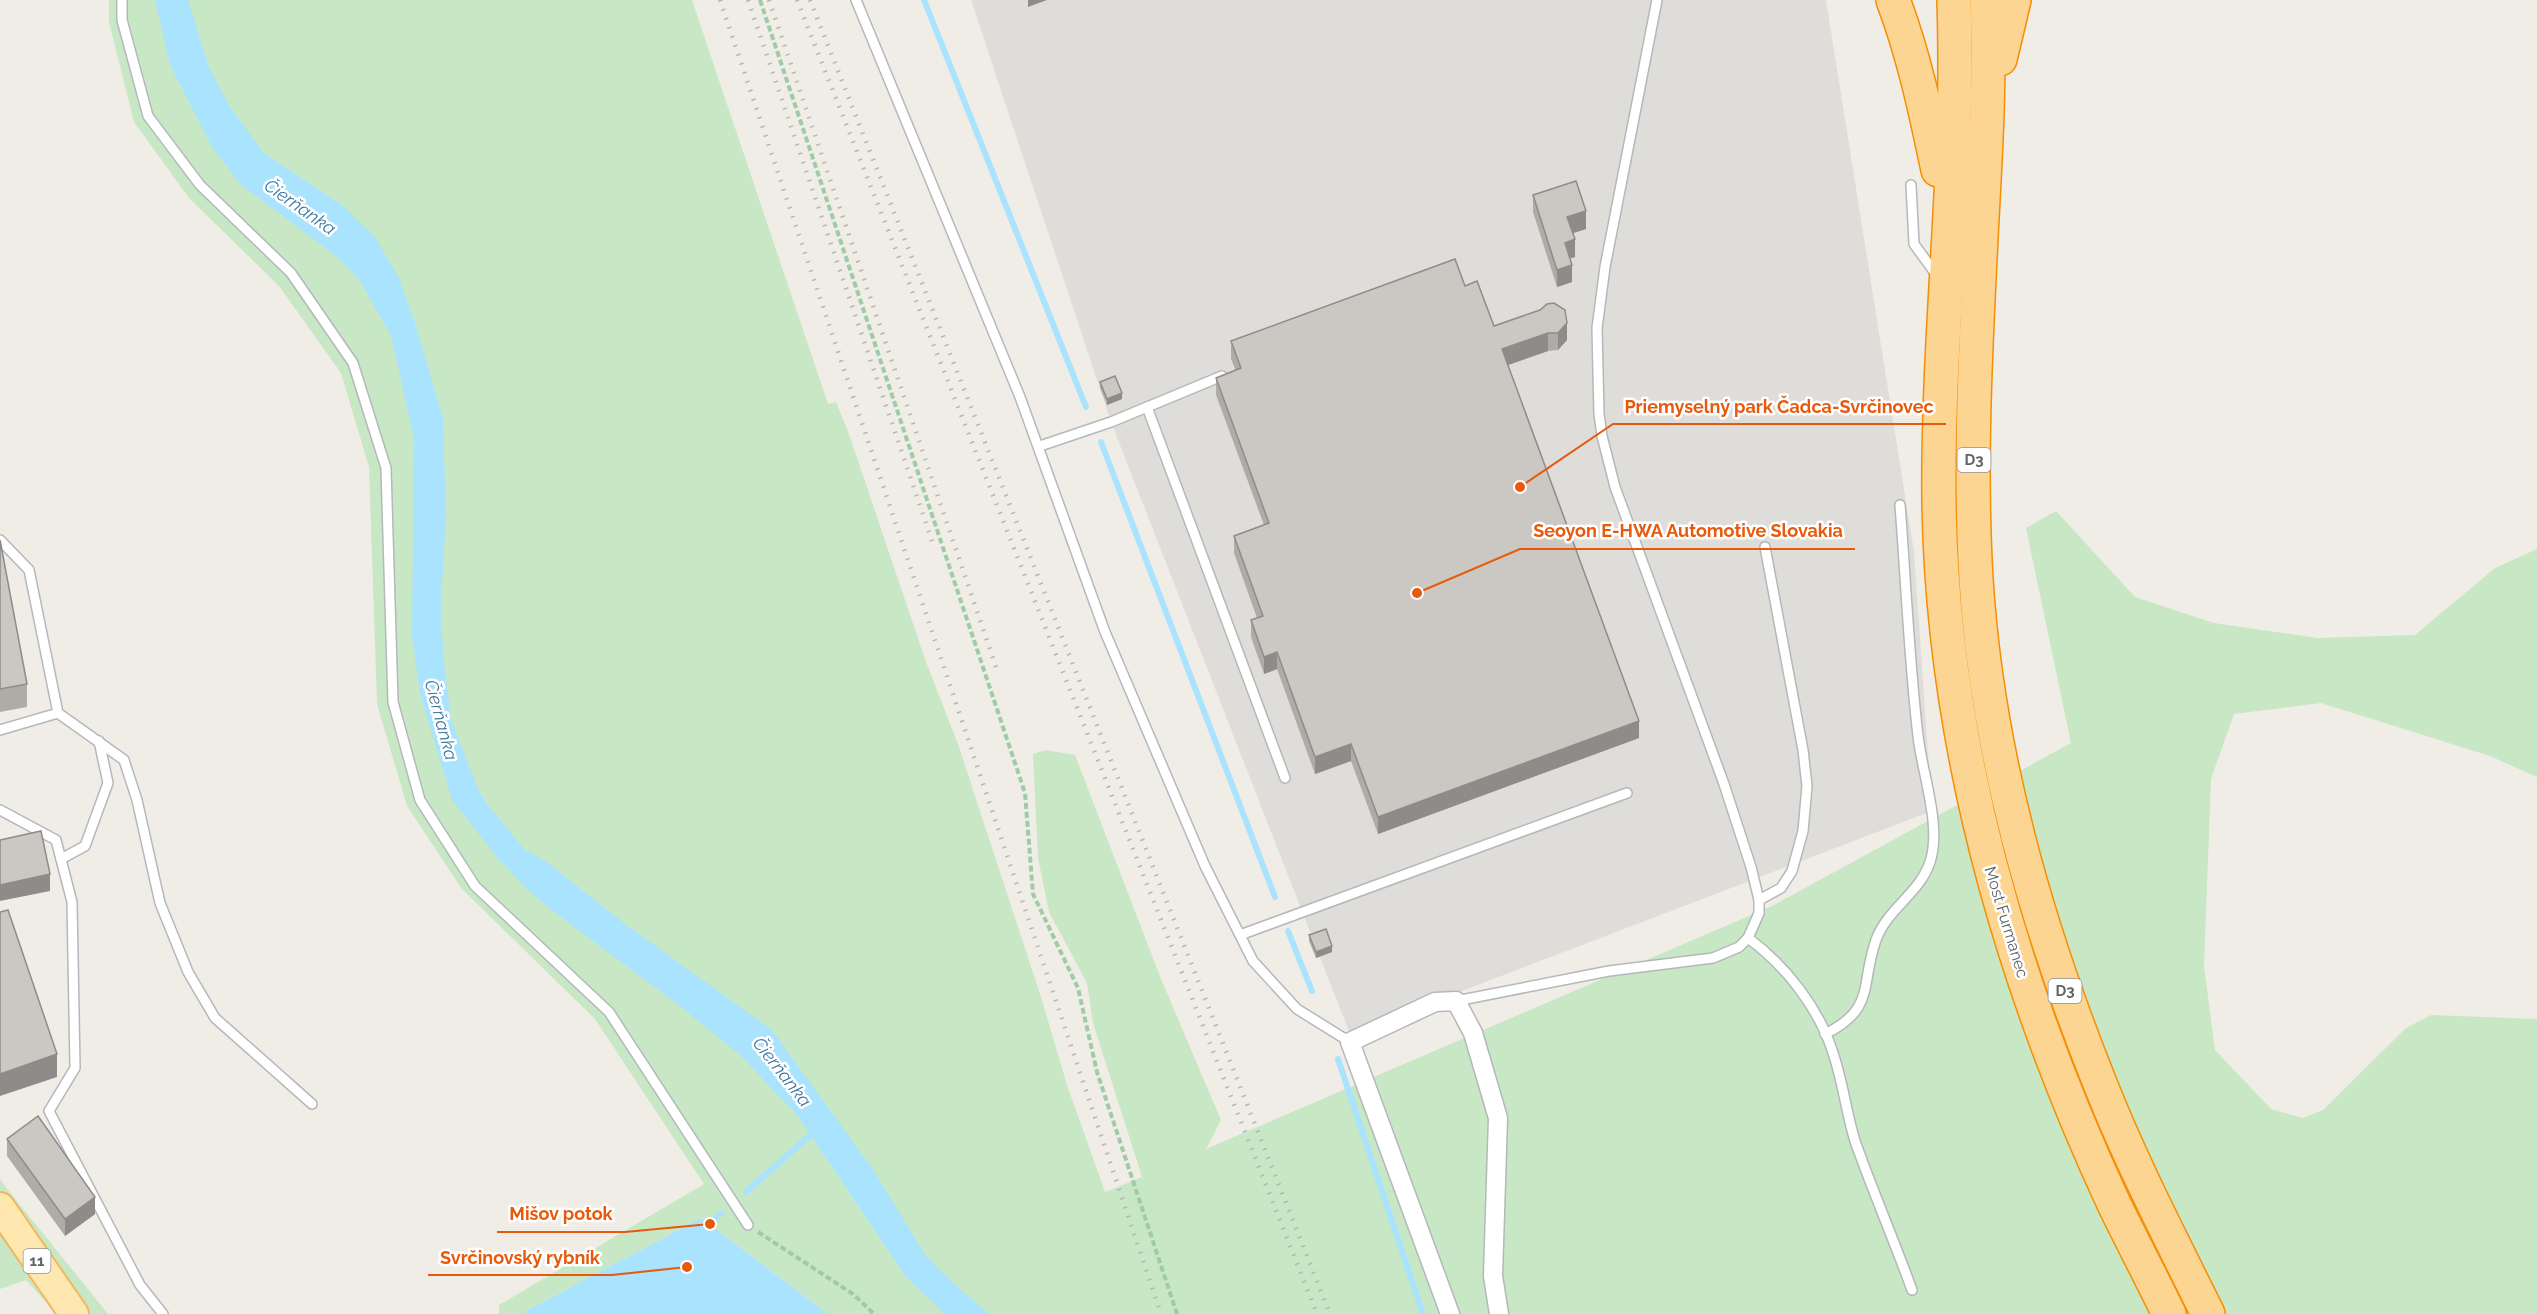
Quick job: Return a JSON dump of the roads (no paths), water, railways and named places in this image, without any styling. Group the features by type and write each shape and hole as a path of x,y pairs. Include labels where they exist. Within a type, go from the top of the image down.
{"highway":[{"path":"1893,0 1905,32 1923,99 1950,222"},
{"name":"D3","path":"1987,0 1987,116"},
{"path":"1987,116 2014,0"},
{"name":"D3","path":"1945,286 1950,222 1954,14"},
{"name":"Most Furmanec","path":"1987,116 1974,438 1975,558 1982,648 1997,743 2016,833 2045,933 2102,1089 2144,1185 2208,1314"},
{"name":"Most Furmanec","path":"1945,286 1939,504 1948,653 1982,839 2010,936 2071,1103 2114,1203 2169,1314"}],"main road":[{"name":"11","path":"0,1207 74,1314"}],"street":[{"path":"1450,1314 1350,1042 1435,1002 1456,1001 1473,1033 1498,1118 1493,1276 1499,1314"}],"lane":[{"path":"122,0 123,20 148,116 200,185 291,273 353,363 386,468 393,702 420,800 475,886 609,1012 748,1224"},
{"path":"856,0 1040,446 1105,632 1205,866 1253,961 1297,1009 1350,1042"},
{"path":"1456,1001 1609,971 1713,958 1739,947 1748,938 1759,913 1759,900 1751,867 1724,784 1626,519 1607,458 1600,425 1596,349 1605,267 1657,0"},
{"path":"1911,185 1914,244 1945,286"},
{"path":"1040,446 1111,422 1222,376"},
{"path":"1147,407 1285,778"},
{"path":"1825,1034 1843,1025 1859,1009 1881,927 1915,889 1931,860 1933,826 1918,736 1900,505"},
{"path":"0,540 29,570 58,713 123,760 137,800 160,903 188,972 215,1018 312,1104"},
{"path":"1759,900 1781,888 1792,871 1803,831 1807,786 1803,750 1765,547"},
{"path":"0,730 58,713"},
{"path":"61,859 85,846 108,783 99,741"},
{"path":"1240,935 1627,793"},
{"path":"0,810 56,840 72,902 75,1068 49,1111 140,1285 163,1314"},
{"path":"1748,938 1765,950 1793,982 1825,1034 1833,1053 1856,1143 1912,1290"}],"water":[{"name":"Čierňanka","path":"155,0 188,0 209,67 230,107 264,153 342,205 375,237 399,278 443,418 446,518 441,601 443,654 451,719 478,789 487,804 524,849 547,862 625,924 772,1030 874,1171 926,1256 989,1314 945,1314 906,1277 797,1115 740,1055 676,1003 550,909 524,886 496,856 452,800 420,694 412,635 414,439 391,335 358,278 335,255 240,184 212,147 170,65"},
{"path":"701,1218 828,1314 526,1314 526,1311"}],"waterway":[{"path":"924,0 1086,407"},
{"path":"1101,442 1275,897"},
{"path":"1288,931 1312,991"},
{"path":"1338,1059 1423,1314"},
{"path":"746,1192 815,1131"},
{"path":"707,1232 710,1224 721,1213"}],"railway":[{"path":"720,0 1161,1314"},
{"path":"748,0 932,541"},
{"path":"769,0 996,667"},
{"path":"797,0 1317,1314"},
{"path":"810,0 1330,1314"}],"place":[{"name":"Priemyselný park Čadca-Svrčinovec","path":"1520,487"},
{"name":"Seoyon E-HWA Automotive Slovakia","path":"1417,593"},
{"name":"Mišov potok","path":"710,1224"},
{"name":"Svrčinovský rybník","path":"687,1267"}]}
